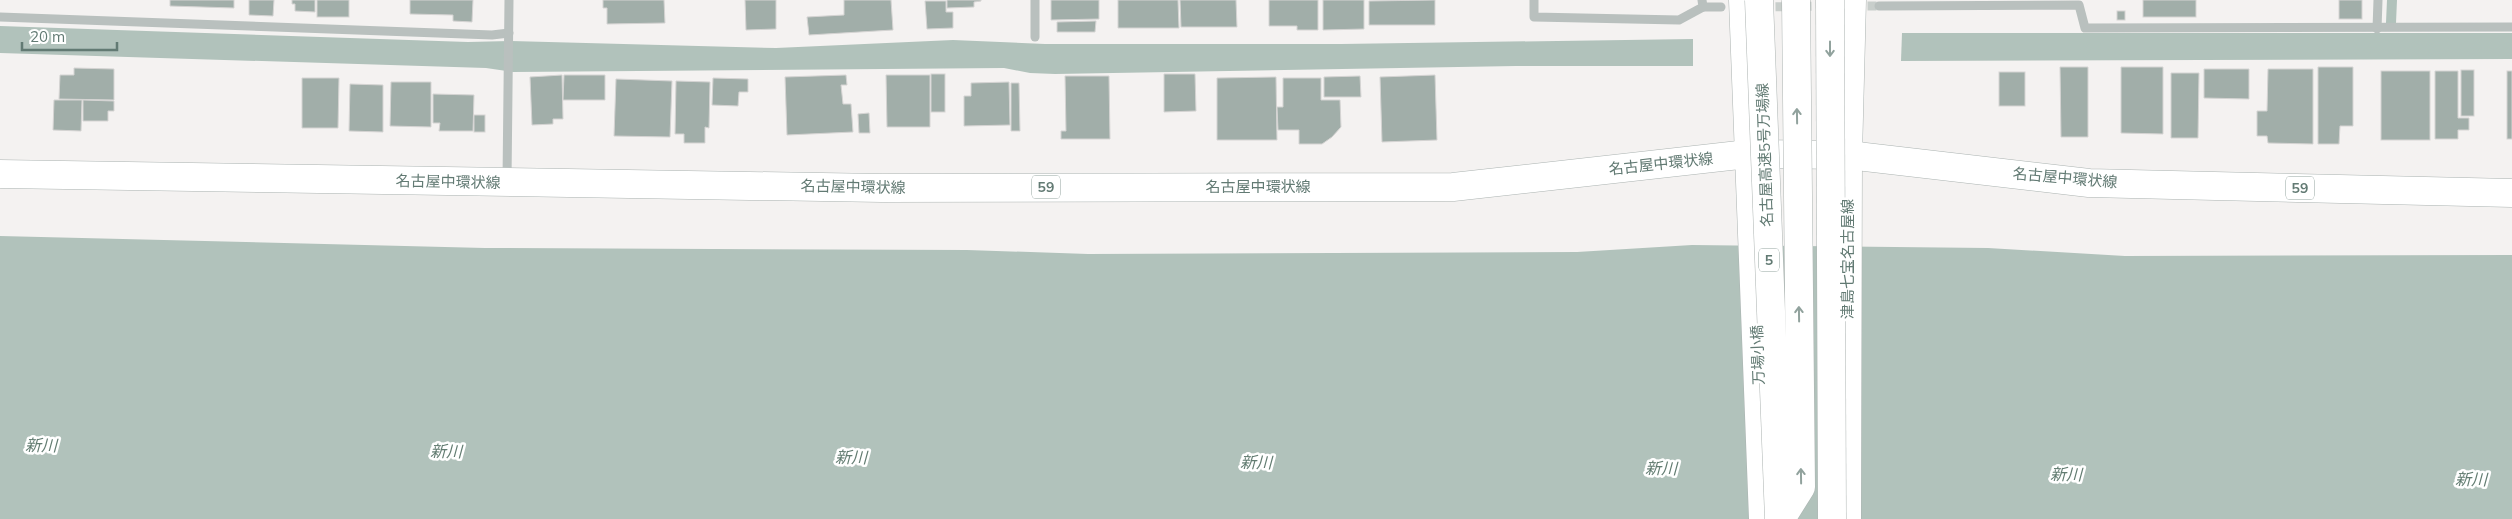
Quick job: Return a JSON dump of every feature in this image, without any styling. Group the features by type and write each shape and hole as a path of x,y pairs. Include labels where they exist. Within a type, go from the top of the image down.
{"main road":[{"name":"名古屋高速5号万場線","path":"1759,0 1780,519"},
{"path":"1780,519 1801,487 1796,0"},
{"path":"1830,0 1832,519"},
{"name":"津島七宝名古屋線","path":"1846,519 1848,155 1852,0"},
{"path":"1732,4 1748,154"},
{"name":"名古屋中環状線","path":"0,174 882,188 1453,187 1748,154 1848,155 2089,182 2512,193"},
{"name":"万場小橋","path":"1748,154 1752,192 1763,519"}],"street":[{"path":"507,183 509,0"},
{"path":"1034,0 1035,38"},
{"path":"1534,0 1534,17 1678,20 1703,4 1732,4"},
{"path":"2377,29 2378,0"},
{"path":"1879,6 1892,3 2078,5 2084,28 2377,29 2512,27"},
{"path":"0,17 492,36 509,32"}],"water":[{"path":"0,26 468,42 511,41 776,48 953,40 1045,44 1341,44 1693,39 1693,66 1516,66 1055,74 1030,73 1004,68 513,72 486,68 0,53"},
{"path":"1902,33 2512,33 2512,59 1901,61"},
{"name":"新川","path":"0,236 485,248 967,250 1088,254 1577,252 1692,245 1988,248 2125,256 2512,255 2512,519 0,519"}],"building":[{"path":"170,0 234,0 234,8 170,6"},
{"path":"249,0 274,0 273,16 249,15"},
{"path":"292,0 315,0 315,12 295,11 295,4 292,4"},
{"path":"317,0 349,0 349,17 317,17"},
{"path":"410,0 473,0 472,22 453,21 453,15 410,14"},
{"path":"603,0 664,0 665,23 607,24 607,8 603,8"},
{"path":"745,0 776,0 776,29 746,30"},
{"path":"844,0 891,0 893,30 809,35 807,17 844,15"},
{"path":"947,0 981,1 974,2 974,7 947,8"},
{"path":"1051,0 1099,0 1099,19 1051,20"},
{"path":"1118,0 1178,0 1179,28 1118,28"},
{"path":"1180,0 1236,0 1237,27 1181,27"},
{"path":"1269,0 1318,0 1318,30 1297,30 1297,26 1269,26"},
{"path":"1323,0 1364,0 1364,29 1323,30"},
{"path":"1435,0 1435,25 1369,25 1369,1"},
{"path":"2143,0 2196,0 2196,17 2143,17"},
{"path":"2339,0 2362,0 2362,19 2339,19"},
{"path":"925,1 946,1 946,12 953,12 953,28 927,29"},
{"path":"2117,11 2125,11 2125,20 2117,20"},
{"path":"1096,21 1095,32 1057,32 1057,22"},
{"path":"2060,67 2088,67 2088,137 2061,137"},
{"path":"2121,67 2163,67 2163,134 2121,133"},
{"path":"2318,67 2353,67 2353,126 2340,126 2339,144 2318,144"},
{"path":"74,68 114,69 114,100 59,99 60,75 74,75"},
{"path":"2204,69 2249,69 2249,99 2204,98"},
{"path":"2268,69 2313,69 2313,144 2268,143 2267,136 2257,136 2257,111 2267,111"},
{"path":"2461,70 2474,70 2474,116 2461,116"},
{"path":"2381,71 2430,71 2430,140 2381,140"},
{"path":"2435,71 2458,71 2458,118 2469,118 2469,130 2458,130 2458,139 2435,139"},
{"path":"2507,71 2512,71 2512,139 2507,139"},
{"path":"1999,72 2025,72 2025,106 1999,106"},
{"path":"2171,73 2199,73 2198,138 2171,138"},
{"path":"931,74 945,74 945,112 931,112"},
{"path":"1164,74 1195,74 1196,111 1164,112"},
{"path":"562,75 563,119 553,119 553,124 532,125 530,77"},
{"path":"564,75 605,75 605,100 563,100"},
{"path":"846,75 847,85 841,85 843,104 851,104 853,132 787,135 785,77"},
{"path":"886,75 930,75 930,127 887,127"},
{"path":"1435,75 1437,140 1382,142 1380,77"},
{"path":"1065,76 1109,76 1110,139 1061,139 1061,131 1066,131"},
{"path":"1360,76 1361,97 1324,97 1324,77"},
{"path":"1276,77 1277,140 1217,140 1217,78"},
{"path":"302,78 339,78 338,128 302,128"},
{"path":"713,78 748,79 748,92 739,92 738,106 712,105"},
{"path":"1283,78 1321,78 1321,100 1340,100 1341,127 1332,137 1322,144 1299,144 1299,130 1278,130 1277,107 1283,107"},
{"path":"616,79 672,81 670,137 614,136"},
{"path":"676,81 710,82 709,128 705,127 705,143 684,143 684,134 675,134"},
{"path":"391,82 431,82 431,127 390,126"},
{"path":"1009,82 1010,125 964,126 964,96 971,96 971,83"},
{"path":"1011,83 1019,83 1020,131 1011,131"},
{"path":"350,84 383,85 383,132 349,131"},
{"path":"433,94 474,95 473,131 439,131 440,123 433,123"},
{"path":"54,100 82,100 81,131 53,130"},
{"path":"83,100 114,101 114,111 108,111 108,121 83,121"},
{"path":"869,113 870,133 859,133 858,114"},
{"path":"474,115 485,115 485,132 474,132"}],"waterway":[{"path":"2391,23 2392,0"}],"tunnel":[{"path":"1762,7 1826,6"},
{"path":"1854,6 1879,6"}]}
